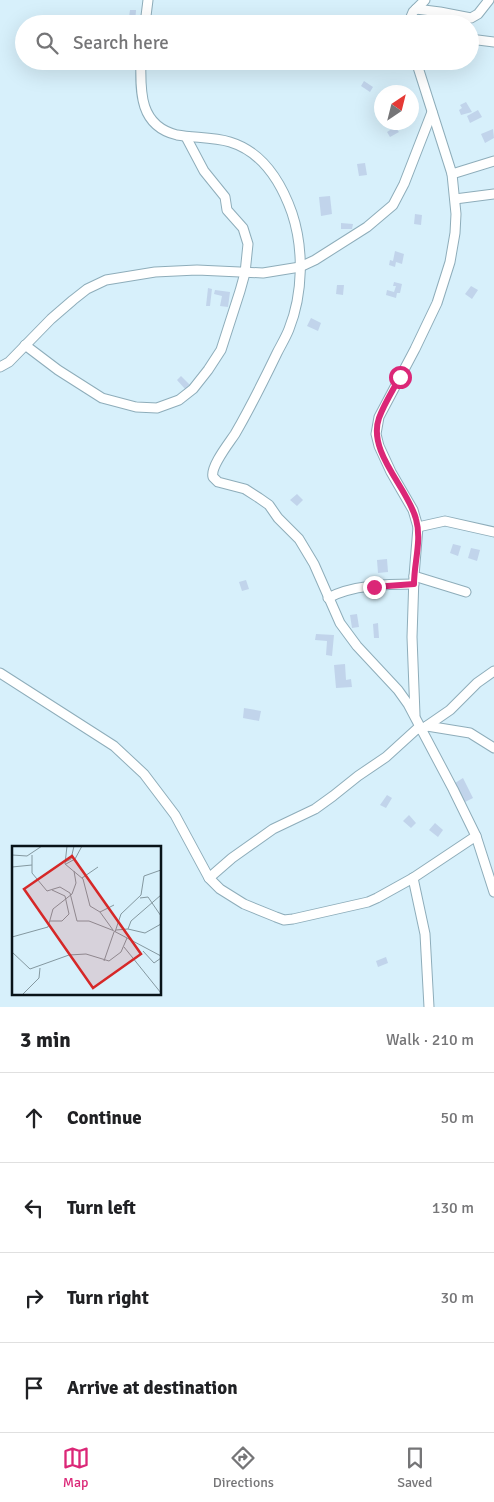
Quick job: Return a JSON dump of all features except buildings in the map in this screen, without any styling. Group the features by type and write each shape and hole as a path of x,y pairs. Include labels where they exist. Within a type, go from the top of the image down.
{"street":[{"path":"146,15 148,0"},
{"path":"413,15 425,0"},
{"path":"476,15 489,0"},
{"path":"479,40 494,42"},
{"path":"142,70 144,105 150,119 156,126 169,133 186,137 228,142 241,146 253,153 263,161 280,185 289,205 296,231 300,267 296,301 289,329 260,388 212,473 213,477 218,482 245,489 269,505 278,518 299,539 314,564 340,622 357,646 398,690 423,728 476,836 493,887"},
{"path":"415,718 412,637 418,527 414,510 391,472 379,446 376,434 379,417 415,349 436,303 452,252 455,233 455,200 452,174 419,70"},
{"path":"0,367 9,362 52,319 86,289 106,280 155,272 197,270 263,273 300,267 315,260 367,226 393,205 432,112"},
{"path":"25,345 58,370 102,398 126,405 157,408 184,396 193,389 218,355 245,273 247,237 239,223 227,210 225,197 204,171 186,137"},
{"path":"452,174 494,161"},
{"path":"455,200 494,194"},
{"path":"418,527 445,521 494,532"},
{"path":"328,598 347,590 414,580 466,592"},
{"path":"209,878 232,858 273,829 315,809 333,796 450,710 494,670"},
{"path":"0,673 114,746 144,774 175,815 209,878 220,889 244,904 284,920 368,902 413,878 476,836"},
{"path":"423,728 446,728 470,733 494,748"},
{"path":"413,878 425,934 429,1007"}],"route":[{"path":"374,587 414,584 418,527 414,510 391,472 379,446 376,434 379,417 400,377"}]}
